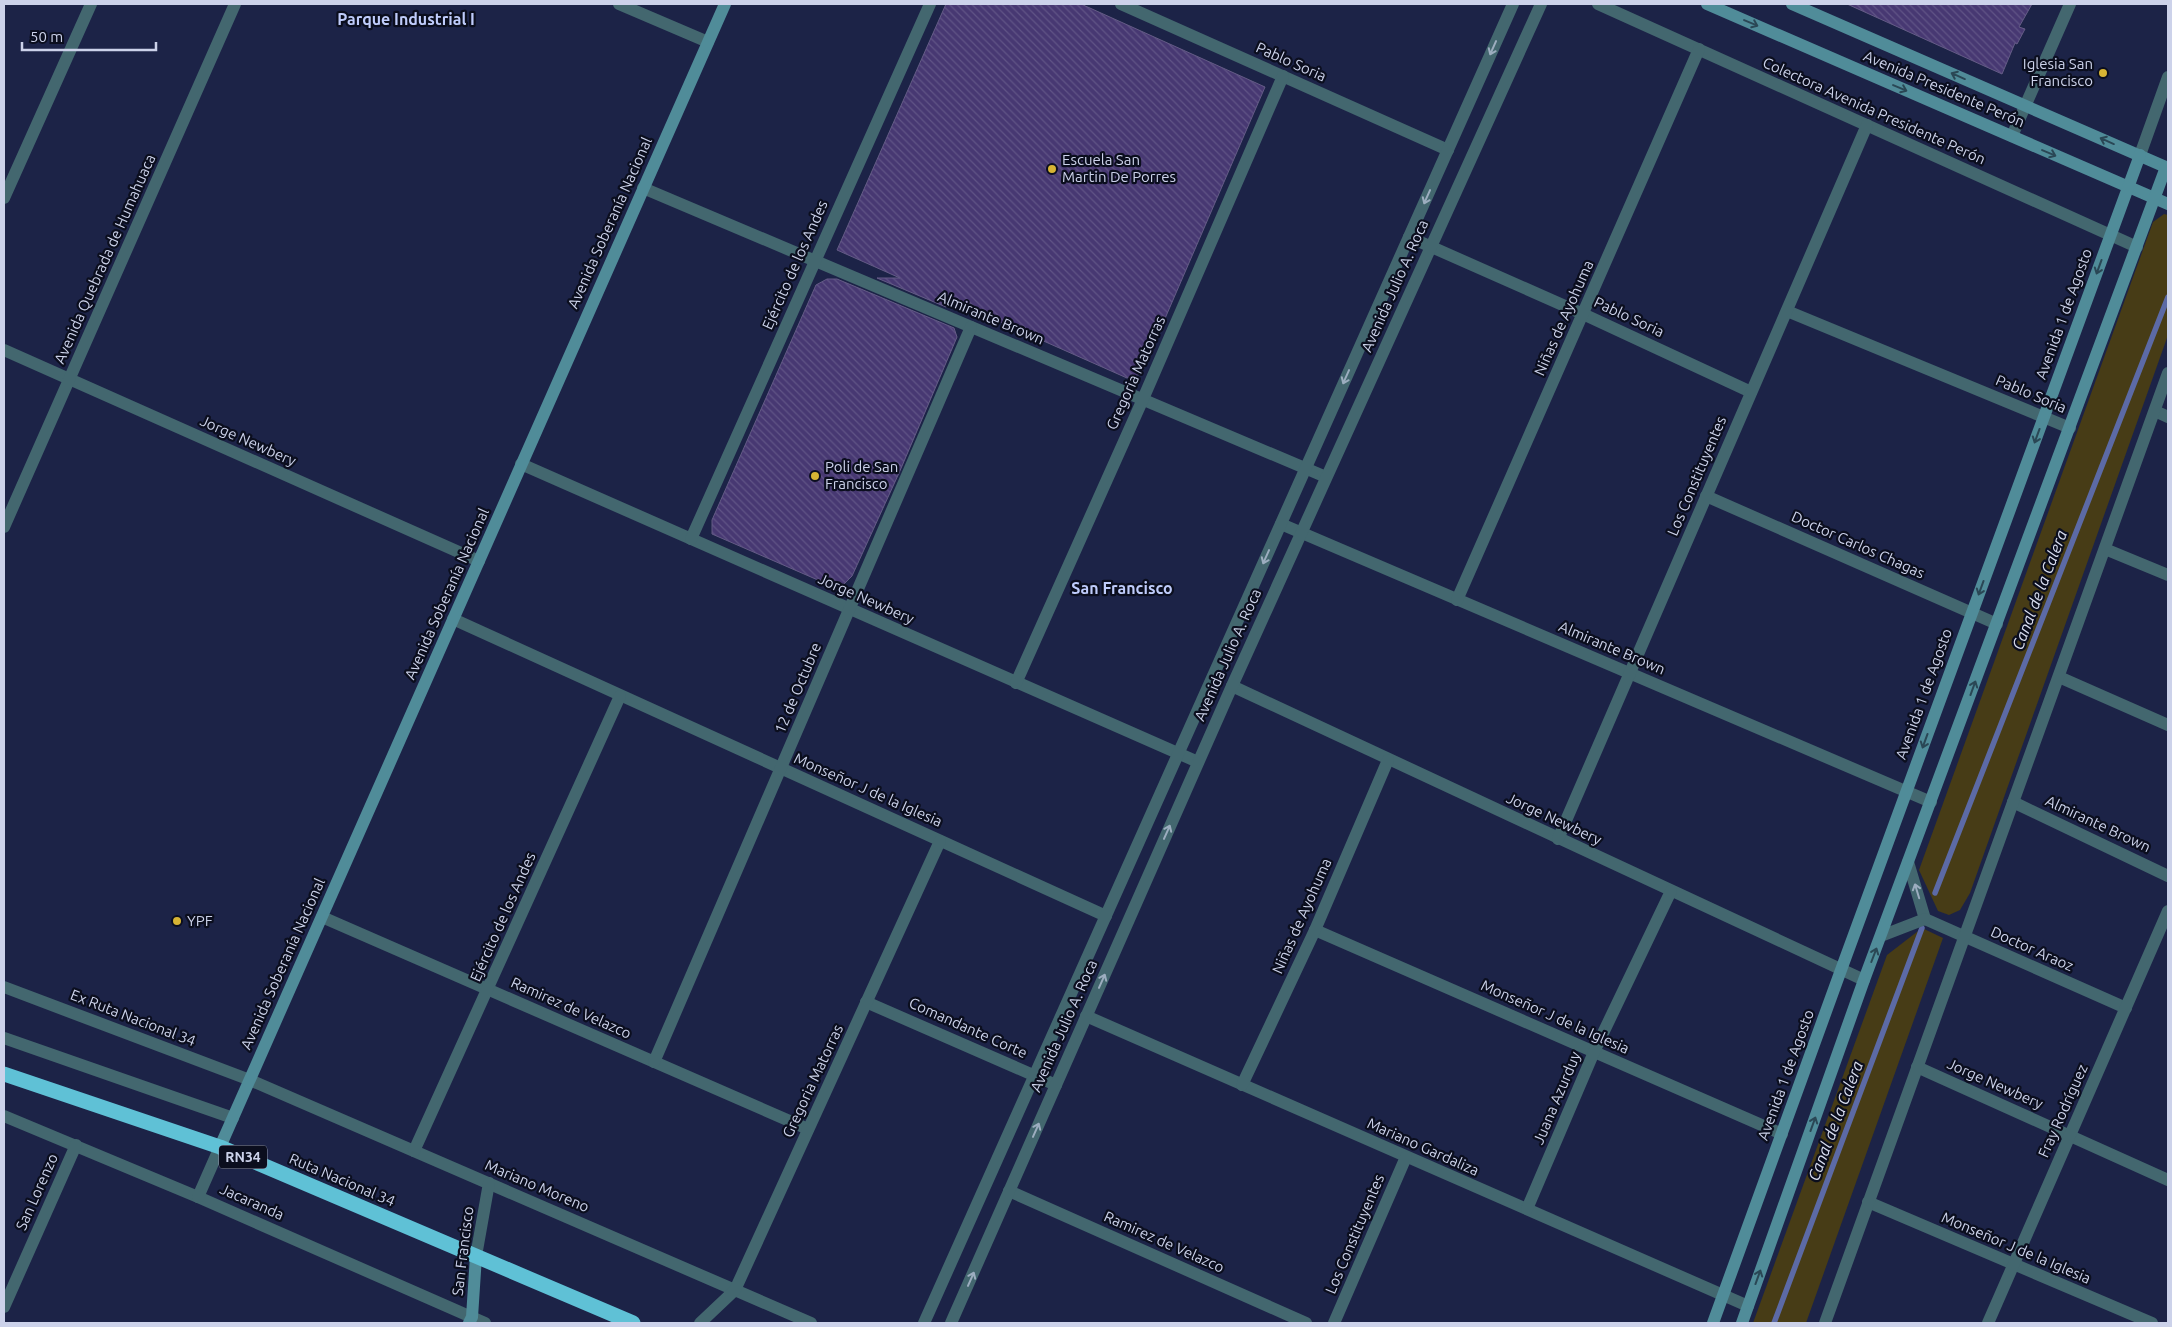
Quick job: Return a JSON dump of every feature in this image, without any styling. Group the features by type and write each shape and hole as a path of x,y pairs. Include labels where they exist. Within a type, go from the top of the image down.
{"highway":[{"name":"Ruta Nacional 34","path":"4,1074 220,1147 633,1323"}],"street":[{"path":"4,198 91,4"},
{"name":"Avenida Quebrada de Humahuaca","path":"4,527 235,4"},
{"path":"619,4 708,42"},
{"name":"Avenida Soberanía Nacional","path":"198,1197 725,4"},
{"name":"Ejército de los Andes","path":"691,539 930,4"},
{"name":"Pablo Soria","path":"1122,4 1448,150"},
{"name":"Avenida Julio A. Roca","path":"924,1323 1513,4"},
{"name":"Avenida Julio A. Roca","path":"951,1323 1198,762 1541,4"},
{"name":"Colectora Avenida Presidente Perón","path":"1598,4 2137,247"},
{"name":"Avenida Presidente Perón","path":"1707,4 1730,8 2012,136 2168,204"},
{"name":"Avenida Presidente Perón","path":"1792,4 2140,155 2168,165"},
{"path":"2012,136 2070,4"},
{"name":"Niñas de Ayohuma","path":"1457,600 1700,49"},
{"name":"Gregoria Matorras","path":"1016,683 1284,76"},
{"name":"Avenida 1 de Agosto","path":"1714,1323 1906,791 2168,77"},
{"name":"Los Constituyentes","path":"1558,839 1867,125"},
{"path":"1742,1323 1864,980 2154,198 2168,165"},
{"name":"Almirante Brown","path":"643,188 1326,477"},
{"name":"Pablo Soria","path":"1409,237 1583,314 1751,392"},
{"name":"Pablo Soria","path":"1787,311 2070,428"},
{"name":"12 de Octubre","path":"654,1062 971,327"},
{"name":"Jorge Newbery","path":"4,350 479,561"},
{"path":"1825,1323 2168,373"},
{"path":"2154,411 2168,417"},
{"name":"Jorge Newbery","path":"522,464 1198,762"},
{"name":"Doctor Carlos Chagas","path":"1706,496 1997,624"},
{"name":"Almirante Brown","path":"1281,524 1930,802"},
{"path":"2104,549 2168,576"},
{"name":"Monseñor J de la Iglesia","path":"453,619 1106,916"},
{"path":"2058,676 2168,725"},
{"name":"Jorge Newbery","path":"1232,686 1864,980"},
{"name":"Ejército de los Andes","path":"414,1151 620,696"},
{"name":"Niñas de Ayohuma","path":"1242,1085 1315,930 1388,760"},
{"name":"Almirante Brown","path":"2013,802 2168,876"},
{"name":"Gregoria Matorras","path":"700,1323 735,1290 940,841"},
{"path":"1881,936 1925,919 1908,862"},
{"name":"Juana Azurduy","path":"1527,1209 1594,1052 1671,891"},
{"name":"Fray Rodríguez","path":"1988,1323 2168,911"},
{"name":"Ramirez de Velazco","path":"322,917 808,1129"},
{"name":"Doctor Araoz","path":"1925,919 2126,1008"},
{"name":"Monseñor J de la Iglesia","path":"1315,930 1782,1134"},
{"name":"Ex Ruta Nacional 34","path":"4,987 250,1080"},
{"name":"Comandante Corte","path":"866,1002 1056,1085"},
{"name":"Mariano Gardaliza","path":"1086,1016 1748,1306"},
{"path":"4,1038 233,1118"},
{"name":"Jorge Newbery","path":"1917,1068 2168,1180"},
{"name":"Mariano Moreno","path":"250,1080 811,1323"},
{"name":"Jacaranda","path":"4,1116 198,1197 470,1320 485,1323"},
{"name":"San Lorenzo","path":"4,1307 76,1145"},
{"name":"Los Constituyentes","path":"1334,1323 1406,1157"},
{"name":"San Francisco","path":"470,1320 476,1256 489,1183"},
{"name":"Ramirez de Velazco","path":"1009,1191 1306,1323"},
{"name":"Monseñor J de la Iglesia","path":"1868,1202 2014,1264 2134,1320 2152,1323"}],"shaded area":[{"path":"2164,214 2168,215 2168,335 1970,893 1960,910 1949,915 1938,911 1919,870 2153,222"},
{"path":"1922,928 1943,938 1806,1323 1753,1323 1887,955"}],"building":[{"name":"Escuela San Martin De Porres","path":"946,4 1081,4 1265,87 1141,374 1127,378 942,296 946,307 877,278 900,278 837,250"},
{"path":"1847,4 2032,4 2019,27 2025,29 2017,44 2015,43 2002,74"},
{"name":"Poli de San Francisco","path":"827,279 837,279 954,328 957,337 899,473 852,576 844,584 834,587 712,534 712,520 816,285"}],"waterway":[{"name":"Canal de la Calera","path":"1935,893 2168,297"},
{"name":"Canal de la Calera","path":"1774,1323 1922,928"}],"place":[{"name":"Iglesia San Francisco","path":"2103,73"},
{"name":"Escuela San Martin De Porres","path":"1052,169"},
{"name":"Poli de San Francisco","path":"815,476"},
{"name":"YPF","path":"177,921"}],"district":[{"name":"Parque Industrial I","path":"406,19"},
{"name":"San Francisco","path":"1122,588"}]}
